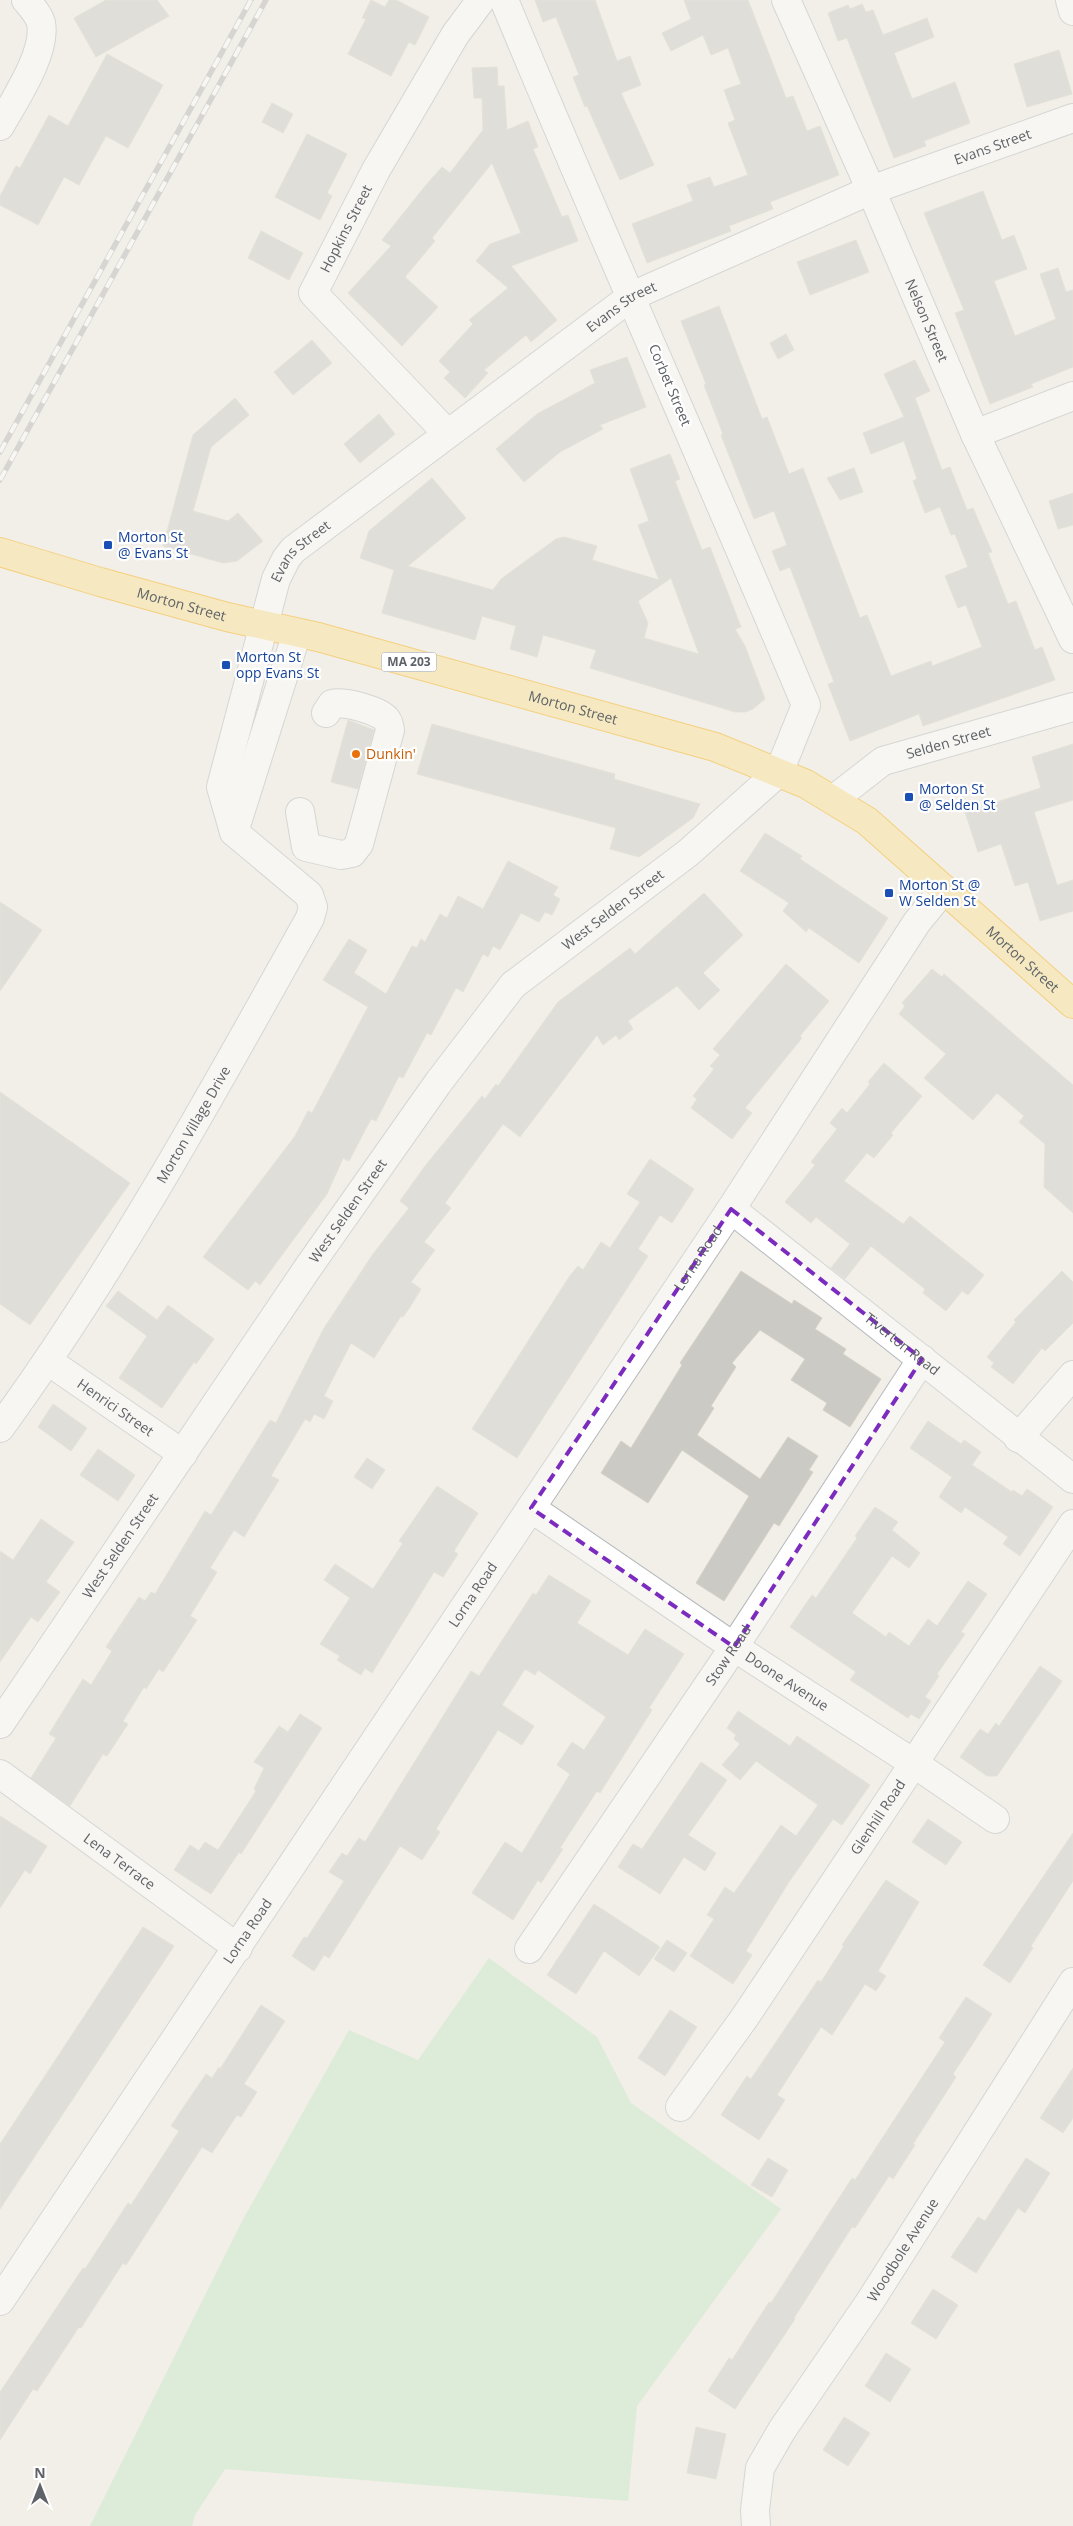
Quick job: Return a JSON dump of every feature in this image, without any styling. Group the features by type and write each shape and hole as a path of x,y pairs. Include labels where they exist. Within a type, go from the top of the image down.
{"highway":[{"name":"Morton Street","path":"0,552 100,582 297,633 706,745 779,772 834,799 873,825 1073,1004"}],"street":[{"path":"0,126 19,93 41,45 41,22 26,0"},
{"name":"Hopkins Street","path":"447,433 314,293 376,170 455,35 481,0"},
{"name":"Corbet Street","path":"504,0 571,161 632,296 806,705 779,772"},
{"name":"Nelson Street","path":"786,0 871,190 975,434 1073,639"},
{"path":"1070,0 1073,11"},
{"name":"Evans Street","path":"264,626 279,570 293,550 632,296 871,190 1073,118"},
{"path":"975,434 1073,396"},
{"path":"234,832 221,787 264,626"},
{"path":"234,832 297,633"},
{"path":"300,812 306,847 341,856 352,854 359,844 390,730 388,721 380,714 340,702 332,704 326,713"},
{"name":"Selden Street","path":"834,799 883,761 1073,707"},
{"name":"West Selden Street","path":"0,1724 313,1261 438,1083 513,985 688,854 779,772"},
{"name":"Morton Village Drive","path":"0,1428 48,1361 192,1129 310,918 313,907 309,895 234,832"},
{"name":"Lorna Road","path":"0,2301 731,1209 917,922 944,889"},
{"name":"Tiverton Road","path":"731,1209 922,1359 1018,1438 1073,1479"},
{"name":"Stow Road","path":"529,1949 734,1647 922,1359"},
{"name":"Henrici Street","path":"48,1361 183,1454"},
{"path":"1018,1438 1073,1375"},
{"name":"Doone Avenue","path":"531,1508 734,1647 915,1764 995,1819"},
{"name":"Glenhill Road","path":"680,2107 745,2017 1073,1524"},
{"name":"Lena Terrace","path":"0,1774 238,1948"},
{"name":"Woodbole Avenue","path":"756,2526 755,2510 760,2468 778,2438 869,2303 1073,1982"}],"highlighted area":[{"path":"731,1209 922,1359 734,1647 531,1508"}],"green space":[{"path":"489,1958 597,2037 631,2103 781,2209 637,2406 628,2501 225,2469 195,2515 192,2526 90,2526 241,2223 349,2030 418,2060"}],"building":[{"path":"106,0 157,0 169,16 96,57 74,18"},
{"path":"371,0 385,7 389,0 396,0 429,17 415,45 409,42 391,76 348,54 366,19 362,18"},
{"path":"535,0 595,0 617,61 630,56 641,85 621,93 654,165 620,180 587,106 585,107 573,77 579,75 556,17 543,22"},
{"path":"684,0 748,0 786,98 793,96 807,131 820,126 839,175 770,202 773,209 729,226 731,231 647,263 632,224 693,201 687,185 710,177 714,187 748,175 728,123 735,120 724,90 741,84 728,48 711,55 703,35 671,51 662,33 691,19"},
{"path":"862,4 866,12 873,10 883,35 927,18 934,37 894,53 912,99 955,82 970,123 924,141 926,146 894,158 847,38 838,41 828,13 848,5 850,9"},
{"path":"1059,50 1072,94 1027,107 1014,64"},
{"path":"107,54 163,85 128,148 106,136 79,185 64,177 38,225 0,205 0,196 16,166 20,168 49,115 68,126"},
{"path":"497,67 498,86 504,86 507,130 528,121 538,147 533,149 562,217 568,215 578,241 511,266 557,320 531,342 526,335 484,370 488,373 465,398 444,378 450,372 439,361 473,324 469,320 508,288 476,261 490,244 521,233 492,163 432,238 435,241 405,277 438,307 402,346 348,293 391,246 382,240 426,185 442,167 450,173 483,130 482,98 474,98 472,68"},
{"path":"272,103 293,114 283,133 262,122"},
{"path":"307,134 347,154 327,193 332,196 320,220 275,197"},
{"path":"983,191 1002,240 1014,235 1027,269 994,281 1015,336 1056,319 1040,274 1058,268 1066,292 1073,290 1073,367 1031,384 1033,387 990,404 955,313 964,310 924,213"},
{"path":"261,231 303,253 289,280 248,258"},
{"path":"856,240 869,272 810,295 797,262"},
{"path":"719,306 762,419 767,417 789,474 803,468 860,618 867,615 891,676 931,661 932,666 982,647 966,605 958,608 945,576 968,567 955,534 951,535 940,507 925,513 913,481 917,479 904,441 871,454 863,433 904,417 884,374 915,360 930,391 915,398 942,470 950,467 967,510 973,508 992,552 988,553 1008,604 1016,601 1035,650 1042,647 1055,680 923,726 919,714 850,741 828,684 834,682 790,567 780,571 772,551 787,545 774,511 754,519 721,435 723,434 704,385 706,384 681,321"},
{"path":"786,334 794,350 778,359 770,343"},
{"path":"312,340 332,363 293,395 274,372"},
{"path":"627,357 646,407 600,425 603,429 560,452 524,482 496,449 537,414 595,383 590,370"},
{"path":"235,398 249,415 211,447 193,511 228,521 238,513 263,541 237,561 223,563 163,546 193,435"},
{"path":"379,414 395,434 360,463 344,444"},
{"path":"670,454 680,479 675,481 702,550 710,547 741,627 735,629 745,646 765,699 753,709 745,712 735,712 590,668 596,650 543,635 537,657 510,649 516,626 482,616 475,640 382,613 394,570 360,558 369,531 432,478 466,518 408,566 493,590 501,579 556,539 564,537 597,546 592,560 659,580 638,525 649,521 630,469","holes":["671,578 699,654 644,638 648,623 638,601"]},
{"path":"854,468 863,492 840,500 827,478"},
{"path":"1073,493 1073,525 1058,529 1049,501"},
{"name":"Dunkin'","path":"348,720 374,730 358,789 331,782"},
{"path":"432,724 615,774 614,779 700,804 693,818 639,857 610,849 616,828 417,774"},
{"path":"1073,744 1073,800 1034,812 1057,885 1073,880 1073,911 1040,921 1028,882 1015,886 1001,844 978,852 965,812 1041,788 1032,757"},
{"path":"765,833 802,856 800,859 888,918 859,963 809,928 806,932 783,911 789,903 740,871"},
{"path":"508,861 558,887 553,895 560,899 552,915 545,912 539,922 521,913 500,950 493,946 488,957 483,954 463,992 456,988 431,1035 427,1033 403,1078 399,1076 376,1121 371,1119 349,1161 343,1158 327,1194 260,1285 255,1281 248,1290 203,1257 295,1136 308,1111 312,1113 368,1007 323,980 349,939 367,950 354,973 386,994 412,946 417,948 421,939 425,942 440,914 447,918 458,896 483,909"},
{"path":"704,893 743,935 703,973 720,990 699,1010 677,986 628,1021 633,1029 619,1040 616,1035 603,1045 597,1035 520,1137 503,1124 445,1203 451,1208 424,1242 435,1250 411,1282 421,1289 410,1307 403,1317 401,1316 374,1358 351,1343 324,1396 333,1401 324,1419 314,1414 310,1422 305,1419 271,1476 279,1480 244,1537 234,1530 210,1568 217,1572 190,1616 197,1620 163,1672 159,1669 146,1689 144,1687 123,1721 128,1724 107,1756 103,1754 70,1806 31,1778 56,1738 49,1734 83,1679 91,1685 112,1651 106,1647 139,1597 145,1601 151,1592 155,1594 205,1511 211,1515 270,1420 276,1423 324,1328 373,1254 409,1208 400,1201 425,1166 482,1096 485,1099 496,1084 498,1086 558,1002 630,948 635,954"},
{"path":"0,902 42,930 0,991"},
{"path":"786,964 829,1001 800,1036 802,1038 745,1108 752,1113 732,1139 691,1108 697,1099 693,1096 714,1069 710,1066 720,1055 713,1049"},
{"path":"932,969 942,977 944,974 1073,1085 1073,1213 1044,1187 1045,1144 1019,1122 1024,1116 997,1093 973,1120 924,1078 946,1054 899,1014 905,1006 902,1003"},
{"path":"884,1063 922,1096 891,1133 893,1135 874,1158 867,1153 844,1181 903,1224 910,1216 984,1275 968,1295 962,1291 946,1311 923,1293 925,1289 871,1246 845,1279 831,1268 850,1244 816,1217 811,1223 785,1202 815,1165 811,1162 837,1129 830,1123 842,1108 847,1113 870,1084 868,1082"},
{"path":"0,1092 130,1183 30,1325 0,1304"},
{"path":"650,1159 694,1189 672,1223 660,1215 638,1249 648,1256 517,1458 472,1429 569,1277 578,1266 583,1270 601,1242 610,1248 640,1202 627,1194"},
{"path":"741,1271 792,1304 794,1300 822,1318 815,1329 846,1349 843,1354 881,1379 850,1427 823,1410 827,1403 791,1380 805,1359 760,1330 732,1363 736,1367 711,1406 714,1408 697,1435 760,1479 788,1437 818,1456 809,1470 813,1472 779,1526 774,1523 724,1601 696,1583 749,1496 682,1450 648,1503 601,1473 621,1441 631,1448 682,1365 680,1363"},
{"path":"1062,1271 1073,1282 1073,1323 1045,1351 1042,1348 1013,1384 991,1367 994,1363 987,1357 1016,1322 1014,1320"},
{"path":"118,1291 157,1320 168,1305 214,1339 196,1364 194,1362 162,1408 119,1378 147,1336 106,1306"},
{"path":"53,1404 87,1428 71,1451 38,1427"},
{"path":"928,1421 961,1444 964,1440 981,1452 972,1465 1012,1492 1013,1490 1022,1496 1027,1489 1053,1507 1020,1556 1003,1544 1008,1537 965,1507 961,1513 939,1497 952,1477 910,1448"},
{"path":"98,1449 135,1475 118,1501 80,1475"},
{"path":"367,1458 385,1470 372,1489 354,1477"},
{"path":"437,1486 478,1513 454,1551 458,1554 443,1577 434,1572 372,1673 365,1668 361,1675 337,1660 340,1656 320,1644 350,1598 324,1580 335,1564 373,1589 403,1543 399,1541"},
{"path":"875,1507 898,1522 892,1530 920,1553 909,1568 892,1556 852,1613 886,1637 889,1632 909,1646 928,1619 937,1626 968,1581 987,1594 961,1632 965,1634 937,1674 939,1676 925,1697 931,1701 919,1719 911,1714 908,1718 850,1680 856,1672 790,1627 812,1595 816,1598 857,1538 855,1536"},
{"path":"41,1519 74,1542 46,1582 60,1592 38,1622 31,1617 0,1662 0,1551 13,1560"},
{"path":"549,1575 591,1601 577,1623 628,1655 645,1629 684,1654 649,1708 652,1710 600,1793 597,1791 560,1848 563,1849 541,1883 538,1880 513,1920 472,1893 505,1842 522,1853 570,1774 557,1765 572,1742 584,1750 606,1717 538,1670 535,1675 525,1669 502,1705 534,1726 522,1745 498,1730 436,1829 440,1832 422,1860 400,1846 329,1958 324,1955 314,1971 292,1956 304,1937 307,1938 344,1881 329,1872 342,1853 347,1856 359,1838 365,1842 471,1671 479,1676 533,1593 536,1595"},
{"path":"1040,1666 1062,1681 997,1776 987,1776 960,1757 980,1729 988,1734 996,1723 999,1726"},
{"path":"738,1711 790,1746 797,1736 870,1785 842,1825 833,1819 789,1882 746,1951 752,1955 733,1984 690,1956 714,1919 707,1915 725,1887 734,1893 781,1825 796,1836 818,1805 756,1761 740,1780 722,1765 740,1744 734,1739 736,1735 727,1728"},
{"path":"300,1714 322,1728 241,1854 239,1852 211,1894 174,1870 190,1845 199,1851 205,1842 218,1850 256,1791 254,1789 264,1768 254,1762 279,1726 288,1732"},
{"path":"701,1762 727,1780 688,1835 716,1853 705,1871 684,1857 660,1894 618,1867 633,1844 642,1849"},
{"path":"0,1816 47,1846 30,1874 25,1870 0,1908"},
{"path":"928,1819 962,1842 946,1865 912,1842"},
{"path":"1073,1833 1073,1881 1031,1946 1033,1948 1010,1983 983,1965"},
{"path":"886,1880 919,1902 878,1971 886,1976 876,1991 865,1984 832,2035 821,2027 777,2095 785,2100 759,2140 721,2115 747,2076 751,2079 818,1980 821,1982 844,1946 842,1945"},
{"path":"594,1904 660,1947 639,1976 604,1951 576,1994 547,1975"},
{"path":"143,1927 174,1946 0,2209 0,2144"},
{"path":"667,1940 687,1953 674,1972 654,1959"},
{"path":"966,1997 992,2014 953,2074 956,2077 893,2179 889,2176 855,2228 852,2227 795,2319 735,2409 708,2391 729,2358 732,2360 769,2302 771,2303 852,2178 855,2180 945,2042 939,2038"},
{"path":"261,2005 285,2021 244,2084 257,2092 241,2117 237,2115 212,2153 202,2147 126,2265 123,2263 81,2328 79,2327 37,2391 33,2389 0,2440 0,2392 128,2203 131,2205 179,2131 171,2126 181,2111 206,2074 212,2078 219,2067 220,2069"},
{"path":"670,2010 697,2027 665,2076 638,2058"},
{"path":"1073,2068 1073,2118 1063,2133 1040,2118"},
{"path":"768,2158 788,2170 772,2197 751,2185"},
{"path":"1026,2158 1050,2173 1025,2213 1018,2208 976,2273 951,2257 978,2217 985,2221"},
{"path":"933,2289 958,2305 936,2339 911,2323"},
{"path":"886,2353 911,2369 890,2402 865,2386"},
{"path":"844,2417 870,2433 848,2466 823,2450"},
{"path":"696,2427 726,2434 716,2479 687,2473"}],"railway":[{"path":"0,452 251,0"},
{"path":"0,480 266,0"}],"place":[{"name":"Morton St @ Evans St","path":"108,545"},
{"name":"Morton St opp Evans St","path":"226,665"},
{"name":"Dunkin'","path":"356,754"},
{"name":"Morton St @ Selden St","path":"909,797"},
{"name":"Morton St @ W Selden St","path":"889,893"}]}
